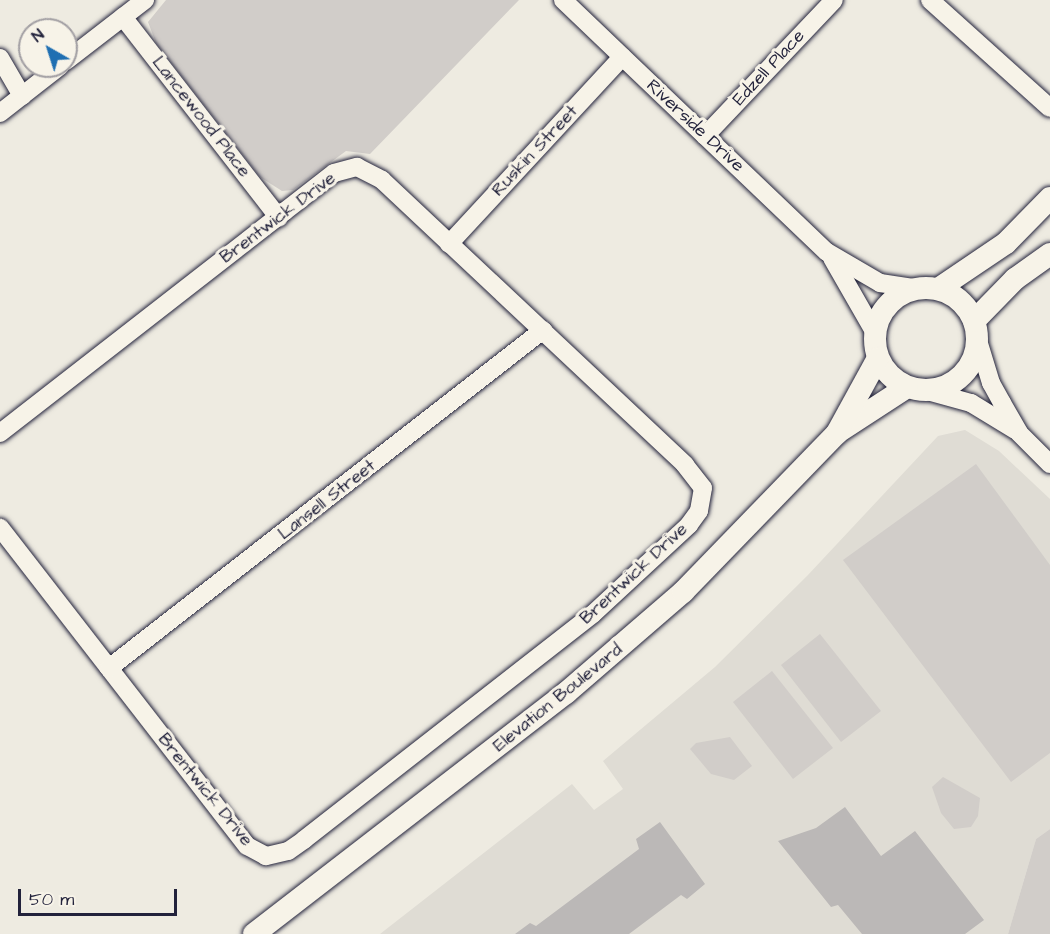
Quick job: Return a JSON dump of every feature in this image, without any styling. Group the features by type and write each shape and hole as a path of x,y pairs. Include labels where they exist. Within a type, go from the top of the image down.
{"street":[{"path":"78,53 145,0"},
{"name":"Riverside Drive","path":"563,0 827,252 880,283 929,289"},
{"name":"Edzell Place","path":"705,136 834,0"},
{"path":"930,0 1050,108"},
{"name":"Lancewood Place","path":"123,17 279,218"},
{"name":"Ruskin Street","path":"449,244 622,57"},
{"path":"0,58 21,96"},
{"path":"0,113 44,78"},
{"name":"Brentwick Drive","path":"0,433 334,173 365,168 543,330 697,478 703,499 689,525 593,614 304,840 288,851 266,856 247,846 0,527"},
{"path":"1050,198 1006,243 929,289 903,293 890,303 875,333 878,358 895,380 916,389 971,403 1019,433 1050,464"},
{"name":"Riverside Drive","path":"827,252 875,333"},
{"path":"916,389 956,381 971,361 975,329 1015,279 1050,254"},
{"path":"929,289 965,306 975,329 991,383 1019,433"},
{"name":"Lansell Street","path":"110,668 543,330"},
{"name":"Elevation Boulevard","path":"254,934 626,644 683,592 837,433 878,358"},
{"name":"Elevation Boulevard","path":"837,433 916,389"}],"shaded area":[{"path":"166,0 519,0 370,154 346,151 293,190 282,191 260,177 156,43 148,22"},
{"path":"965,430 999,451 1050,499 1050,829 1036,839 1008,934 380,934 572,784 594,810 623,789 603,761 715,667 807,576 938,436"},
{"path":"976,464 1050,565 1050,753 1011,782 843,560"},
{"path":"820,634 881,711 841,742 781,665"},
{"path":"772,671 833,748 793,779 733,702"},
{"path":"730,737 752,766 734,780 711,774 690,749 696,743"},
{"path":"943,777 980,798 978,816 971,827 954,829 941,813 932,787"},
{"path":"1050,829 1050,934 1008,934 1036,839"}],"building":[{"path":"845,807 881,856 915,831 984,920 965,934 862,934 838,905 831,907 778,841 816,828"},
{"path":"660,822 705,884 687,899 681,895 629,934 515,934 530,923 536,926 639,849 636,839"}]}
